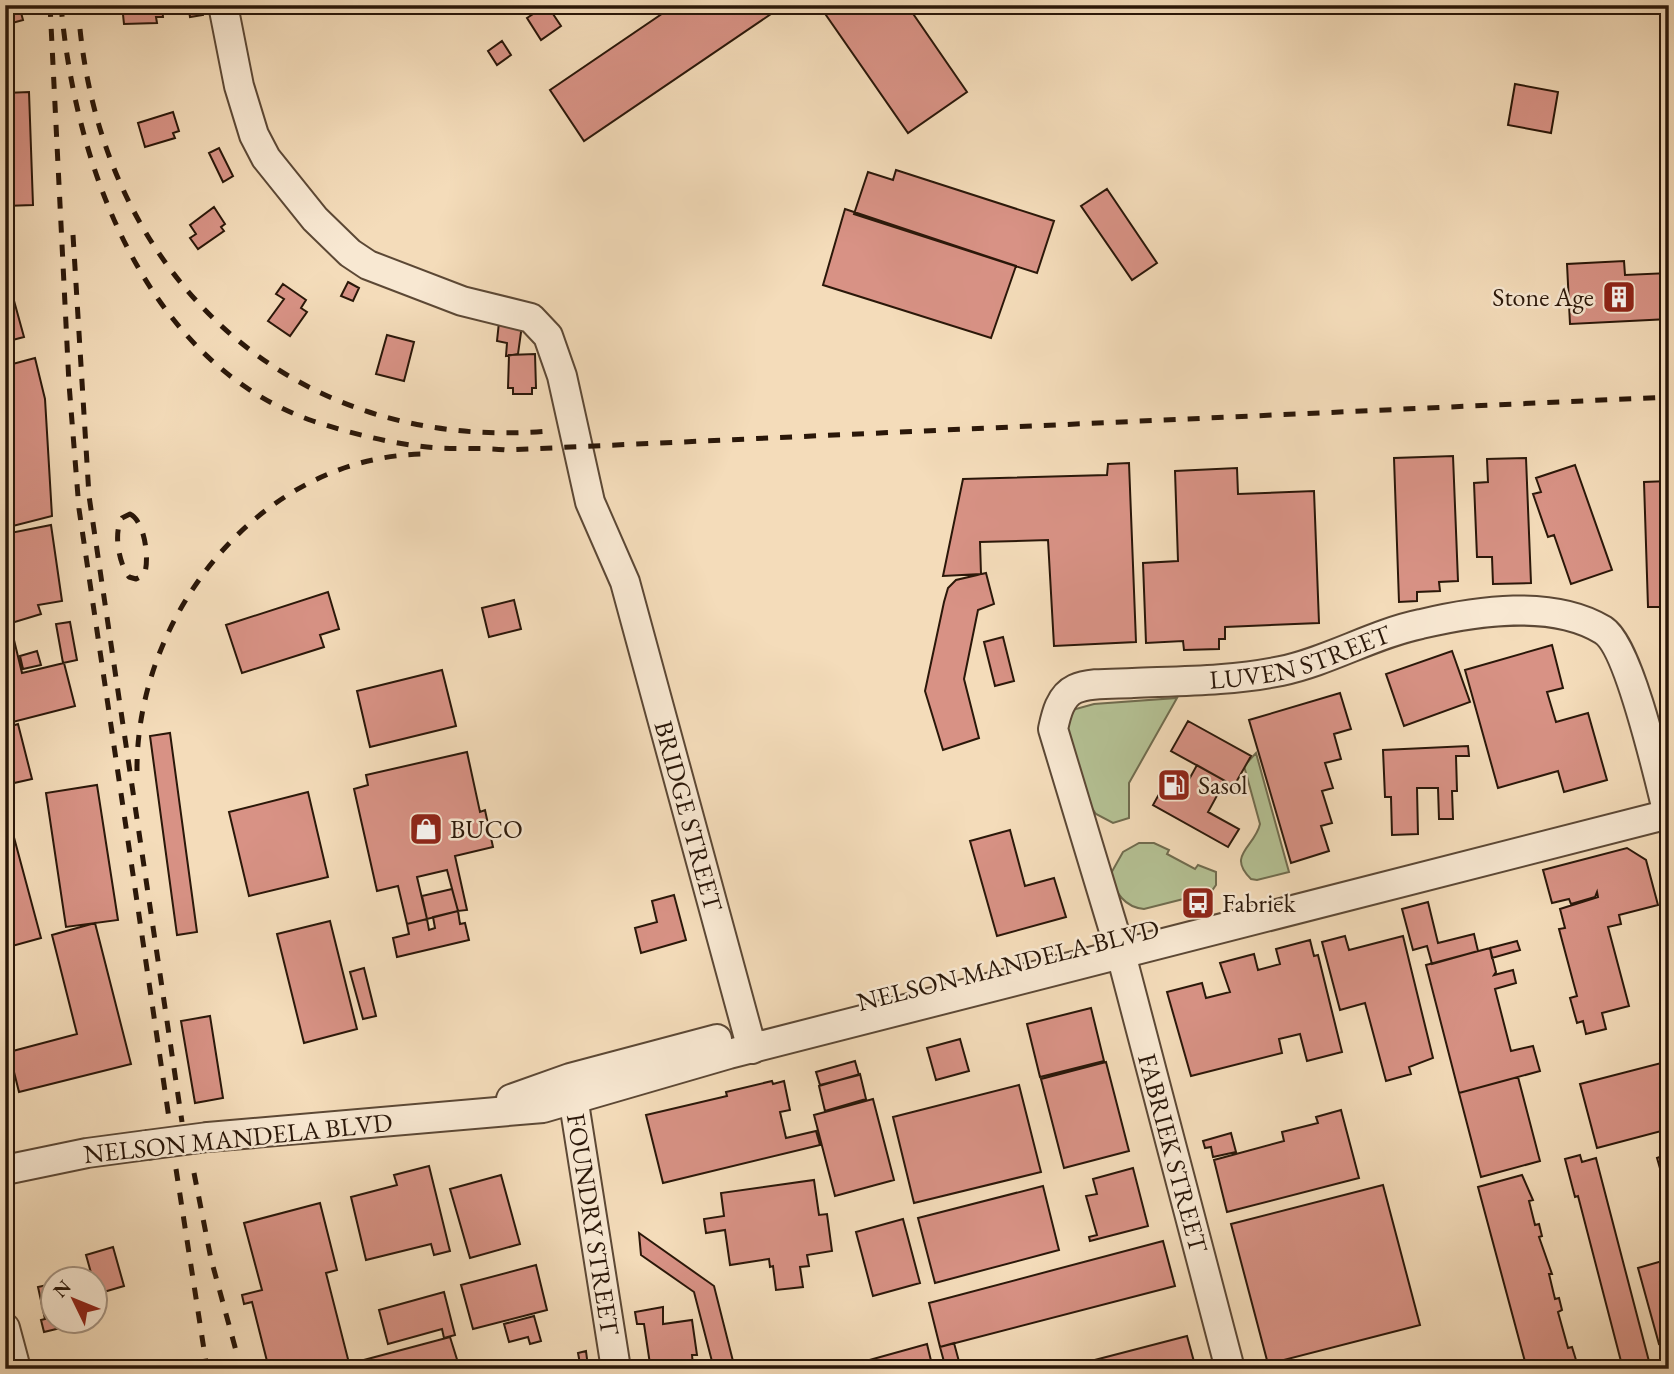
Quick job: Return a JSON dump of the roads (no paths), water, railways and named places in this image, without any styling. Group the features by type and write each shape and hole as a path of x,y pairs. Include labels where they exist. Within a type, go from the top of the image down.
{"street":[{"name":"BRIDGE STREET","path":"223,5 245,113 267,158 314,219 368,265 462,301 523,316 540,325 562,376 590,502 625,582 749,1040"},
{"name":"LUVEN STREET","path":"1118,945 1053,729 1056,714 1066,697 1076,688 1220,679 1282,671 1420,624 1497,612 1533,611 1583,620 1606,632 1623,661 1667,808"},
{"name":"NELSON MANDELA BLVD","path":"5,1170 88,1153 208,1137 463,1113 572,1089 749,1040 1118,945 1667,808"},
{"name":"FABRIEK STREET","path":"1118,945 1230,1369"},
{"name":"FOUNDRY STREET","path":"572,1089 616,1369"},
{"path":"5,1328 16,1369"}],"railway":[{"path":"50,5 69,384 79,509 170,1125"},
{"path":"61,5 69,67 83,130 103,193 130,252 164,307 205,354 255,393 313,421 369,437 427,447 506,450 1669,397"},
{"path":"80,29 97,119 128,200 172,272 228,332 295,379 371,413 456,430 548,431"},
{"path":"73,235 89,496 182,1122"},
{"path":"137,771 142,712 159,655 185,601 220,553 263,512 313,481 369,461 429,454"},
{"path":"130,514 143,533 146,551 144,575 136,579 129,577 125,571 118,548 119,524 122,518 130,514"},
{"path":"176,1169 207,1369"},
{"path":"194,1173 211,1259 241,1369"}],"place":[{"name":"Stone Age","path":"1619,297"},
{"name":"Sasol","path":"1174,785"},
{"name":"BUCO","path":"426,829"},
{"name":"Fabriek","path":"1198,903"}]}
